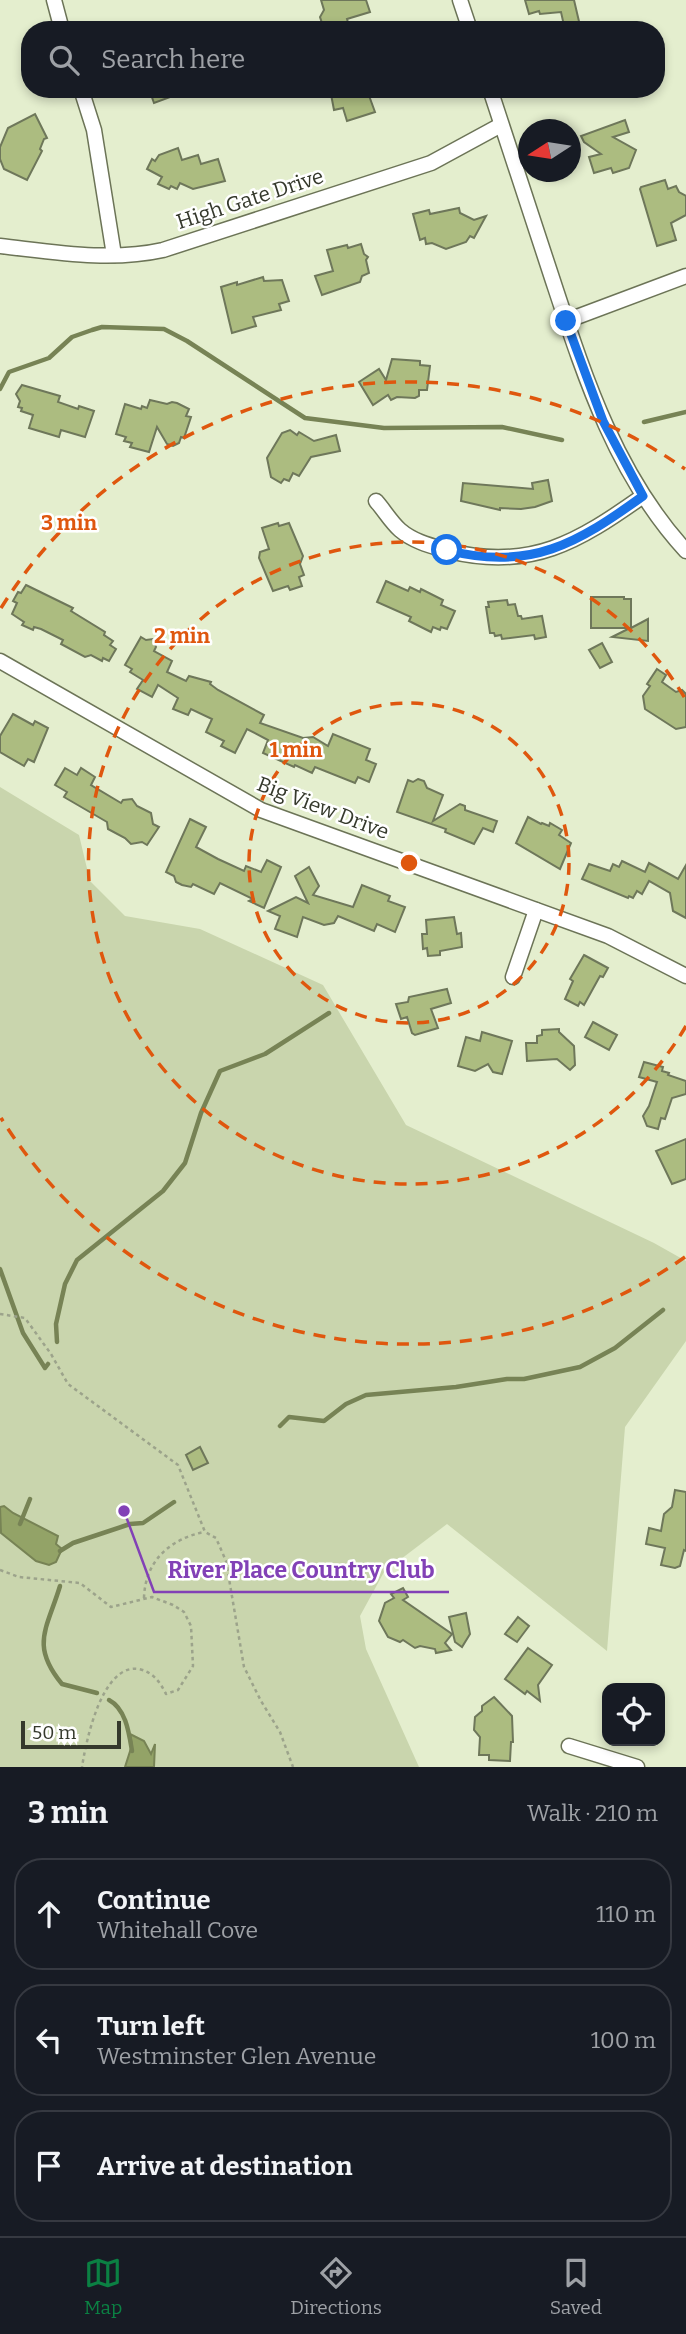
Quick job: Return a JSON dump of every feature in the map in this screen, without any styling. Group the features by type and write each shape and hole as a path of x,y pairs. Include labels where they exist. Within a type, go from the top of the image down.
{"street":[{"path":"54,0 60,21"},
{"path":"460,0 467,21"},
{"path":"84,98 94,130 114,255"},
{"path":"492,98 566,321 603,421 643,496 686,551"},
{"name":"High Gate Drive","path":"0,246 89,255 163,250 431,163 501,125"},
{"path":"566,321 686,276"},
{"path":"376,501 401,530 424,544 471,556 498,559 525,556 578,539 643,496"},
{"name":"Big View Drive","path":"0,661 261,810 607,936 686,976"},
{"path":"513,976 536,910"},
{"path":"569,1746 637,1767"}],"path":[{"path":"0,1314 25,1318 51,1354 68,1384 178,1465 205,1532 216,1538 226,1562 244,1667 280,1732 293,1767"},
{"path":"144,1598 146,1578 152,1564 168,1547 205,1532"},
{"path":"0,1570 19,1577 80,1583 111,1607 152,1597 184,1612 191,1626 193,1666 178,1689 166,1694 160,1682 142,1670 131,1668 111,1681 91,1721 82,1767"}],"shaded area":[{"path":"0,787 79,835 90,881 125,916 200,929 323,985 406,1125 654,1243 686,1261 686,1341 625,1427 607,1651 447,1524 384,1572 360,1616 366,1649 419,1767 0,1767"},
{"path":"4,1506 58,1536 56,1544 62,1549 56,1562 49,1565 36,1561 1,1533 0,1507"},
{"path":"130,1734 144,1741 151,1754 155,1744 154,1767 125,1767 132,1745"}],"building":[{"path":"321,0 366,0 370,12 348,21 321,21 320,17 324,10"},
{"path":"525,0 574,0 579,21 563,21 561,12 540,14 539,11 529,14"},
{"path":"152,98 167,98 154,103"},
{"path":"332,98 370,98 375,112 347,121 343,108 334,110"},
{"path":"35,114 47,138 44,139 40,149 42,151 27,180 4,169 0,159 0,147 8,128"},
{"path":"625,120 629,132 613,137 636,150 629,168 613,173 611,168 594,173 589,157 601,154 584,142 581,136"},
{"path":"178,148 182,160 198,155 201,164 218,159 225,181 193,189 180,183 177,189 158,184 162,177 147,169 152,159 155,161 159,155"},
{"path":"665,180 668,189 676,186 679,192 686,196 686,215 671,223 676,240 657,246 640,189"},
{"path":"459,208 460,213 474,220 486,216 474,238 470,236 466,242 446,249 432,243 426,244 425,238 420,240 413,214 429,210 430,214"},
{"path":"361,244 368,257 366,260 369,273 362,276 360,282 322,295 315,276 333,271 327,250"},
{"path":"263,277 264,281 282,280 289,301 279,304 281,310 253,317 256,326 232,333 221,287"},
{"path":"392,359 420,361 420,365 430,366 427,390 419,390 419,396 415,398 397,397 391,400 388,395 373,405 359,382 379,369 386,380"},
{"path":"22,385 60,396 58,402 94,411 85,437 61,430 59,437 29,428 33,415 21,411 22,408 18,407 20,401 16,394"},
{"path":"150,400 177,403 189,409 186,416 191,417 184,438 181,437 179,443 173,446 167,444 157,427 149,452 130,447 132,443 124,441 126,437 116,434 125,404 141,409 142,406 147,408"},
{"path":"290,430 314,441 336,435 340,451 311,457 299,476 293,473 289,481 284,479 281,483 271,477 267,458 282,433"},
{"path":"548,480 552,501 535,507 500,510 461,501 463,483 533,489 532,483"},
{"path":"278,523 279,526 289,523 303,556 300,564 304,575 299,577 302,586 290,590 288,586 273,591 259,558 260,552 269,549 262,528"},
{"path":"386,581 408,591 410,587 420,592 421,589 443,600 441,605 455,611 447,629 433,627 431,632 409,621 411,617 377,602"},
{"path":"26,585 73,608 71,611 105,632 104,635 113,641 110,645 116,649 109,661 103,658 102,661 91,655 85,657 61,644 63,640 41,629 34,627 33,630 22,625 24,622 12,614 17,603 13,601"},
{"path":"591,597 631,599 631,628 648,619 648,641 612,637 630,628 591,628"},
{"path":"507,600 508,605 515,604 518,616 522,619 542,616 546,637 535,639 534,635 502,639 501,635 490,633 486,607 489,607 488,602"},
{"path":"141,637 146,640 153,639 156,647 154,651 172,661 167,672 186,681 189,676 211,682 218,690 264,715 260,723 303,738 313,737 328,746 333,734 370,749 366,760 376,764 369,782 358,777 355,783 315,767 312,773 295,765 294,767 263,753 268,740 247,729 235,753 221,746 224,741 206,732 212,719 191,709 188,715 173,709 178,698 158,685 152,697 137,689 143,680 130,672 132,669 125,665"},
{"path":"602,643 612,662 600,668 589,650"},
{"path":"657,669 666,675 662,682 676,692 682,690 686,694 686,727 676,729 645,709 643,696"},
{"path":"13,714 33,725 35,721 48,728 34,762 28,759 24,766 0,752 0,736"},
{"path":"65,768 77,775 81,768 95,777 91,785 121,803 123,800 132,799 137,806 151,813 153,824 159,827 147,845 142,842 131,844 108,829 107,822 64,797 67,792 55,785"},
{"path":"418,779 424,781 427,788 443,795 433,821 460,804 465,806 465,810 497,821 493,832 483,828 474,844 445,832 446,829 397,812 408,780 413,782"},
{"path":"528,817 541,824 549,826 550,823 562,830 559,835 571,843 560,869 516,843"},
{"path":"190,819 206,827 196,847 218,859 244,871 246,866 261,872 267,860 281,867 264,908 249,901 253,899 220,883 214,894 193,884 191,887 182,885 166,872"},
{"path":"622,861 645,872 649,863 678,879 686,865 686,918 673,911 670,893 649,881 642,894 637,891 633,898 628,898 582,879 589,864 610,871 613,864 619,867"},
{"path":"309,867 319,886 313,895 353,907 362,885 390,896 388,901 405,907 395,932 377,924 374,931 338,916 334,923 324,925 303,917 297,937 275,929 280,916 268,911 296,897 308,903 295,876"},
{"path":"454,917 457,934 461,933 462,947 440,951 440,955 428,956 427,948 423,949 422,934 427,934 426,920"},
{"path":"584,955 608,968 603,977 600,976 584,1005 580,1002 578,1006 565,999 573,981 570,979"},
{"path":"447,989 451,1003 431,1009 438,1028 415,1035 412,1033 407,1017 401,1019 396,1004 408,1002 409,997"},
{"path":"593,1022 617,1035 609,1050 585,1037"},
{"path":"559,1029 574,1046 575,1065 570,1070 557,1059 527,1061 526,1043 537,1043 537,1036 542,1035 542,1030"},
{"path":"482,1032 512,1041 502,1074 493,1072 488,1064 475,1071 458,1066 466,1037 480,1041"},
{"path":"644,1062 663,1067 662,1071 669,1073 668,1075 686,1081 686,1094 672,1098 665,1119 661,1118 658,1129 647,1126 643,1116 657,1082 639,1077"},
{"path":"686,1139 686,1179 672,1184 656,1151"},
{"path":"200,1447 208,1463 193,1470 186,1455"},
{"path":"675,1490 686,1492 686,1551 684,1550 680,1566 675,1568 661,1565 665,1548 646,1544 649,1528 661,1531 664,1514 672,1507"},
{"path":"403,1588 408,1597 403,1600 452,1634 445,1643 451,1650 436,1653 435,1649 420,1646 415,1648 403,1640 400,1642 388,1637 379,1621 385,1603 394,1598 391,1594"},
{"path":"466,1613 470,1634 462,1647 455,1642 449,1617"},
{"path":"518,1617 529,1626 517,1642 505,1634"},
{"path":"528,1648 552,1665 538,1685 540,1701 505,1679"},
{"path":"494,1697 512,1716 513,1742 510,1761 489,1760 489,1755 479,1755 480,1737 474,1730 475,1717 482,1711 482,1706"}],"waterway":[{"path":"0,389 9,372 49,358 72,337 102,327 164,329 187,341 305,418 384,428 502,427 562,440"},
{"path":"644,422 686,412"},
{"path":"57,1342 56,1324 65,1284 77,1260 163,1191 185,1163 201,1113 220,1071 265,1054 329,1013"},
{"path":"0,1269 23,1333 45,1368 48,1364"},
{"path":"280,1426 289,1417 324,1421 346,1404 366,1395 524,1379 580,1367 615,1348 663,1310"},
{"path":"20,1524 30,1499"},
{"path":"60,1551 73,1543 130,1524 143,1523 174,1502"},
{"path":"60,1586 46,1626 46,1658 62,1684 97,1693"},
{"path":"109,1700 123,1715 132,1751"}],"place":[{"name":"River Place Country Club","path":"124,1511"}],"route":[{"path":"447,550 498,559 552,549 578,539 643,496 603,421 566,321"}]}
